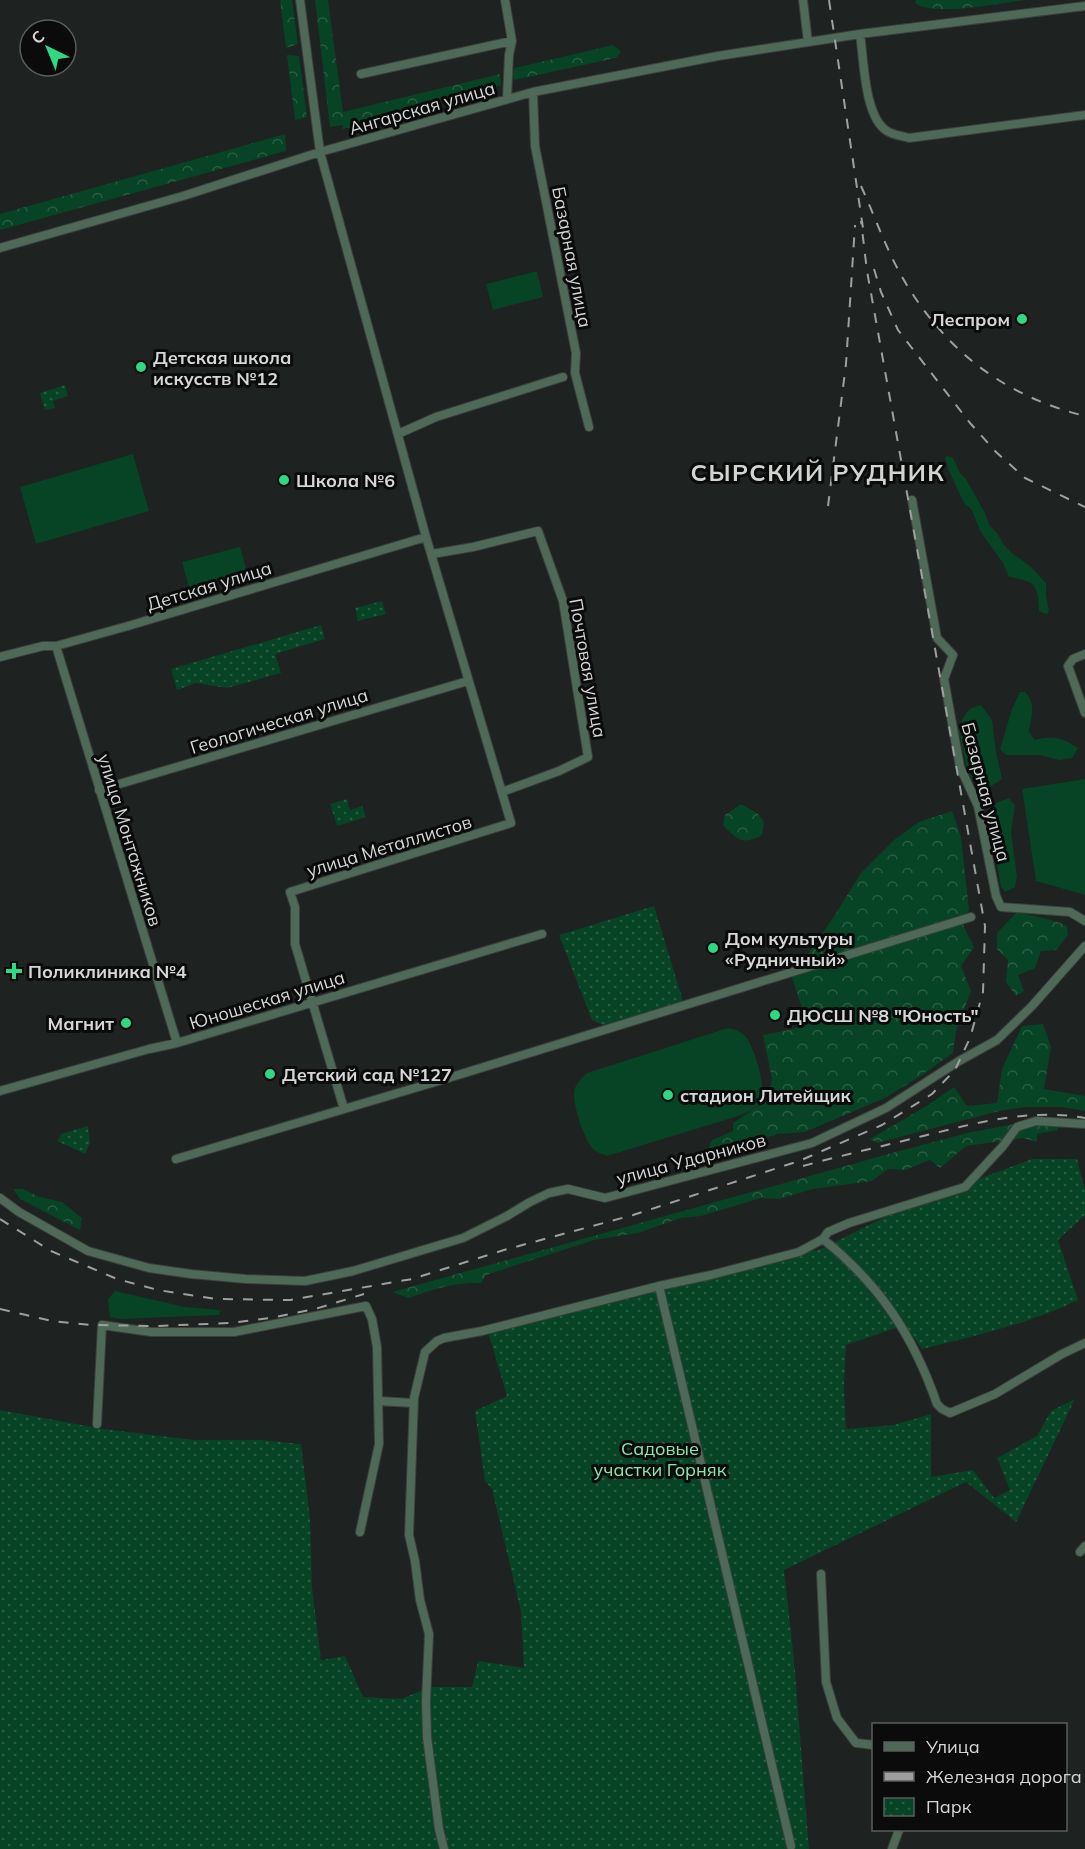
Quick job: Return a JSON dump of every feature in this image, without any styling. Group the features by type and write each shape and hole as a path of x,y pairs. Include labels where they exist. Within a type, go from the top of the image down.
{"street":[{"path":"300,0 320,152 426,537 502,792"},
{"path":"505,0 512,41 507,99"},
{"path":"803,0 808,42"},
{"name":"Ангарская улица","path":"0,248 183,196 320,152 532,92 718,56 808,42 1085,6"},
{"path":"860,34 870,105 875,119 886,131 909,138 1085,115"},
{"path":"361,75 512,41"},
{"name":"Базарная улица","path":"532,92 535,146 576,353 575,373 590,426"},
{"path":"398,434 436,417 563,377"},
{"name":"Базарная улица","path":"912,500 937,639 953,655 944,679 960,767 978,806 996,896 1001,907 1070,912 1085,921"},
{"name":"Почтовая улица","path":"432,554 473,547 538,531 563,601 588,757 559,771 502,792"},
{"name":"Детская улица","path":"0,657 43,646 56,646 426,537"},
{"name":"улица Монтажников","path":"56,646 177,1043"},
{"path":"1085,654 1073,659 1068,666 1085,713"},
{"name":"Геологическая улица","path":"99,790 468,681"},
{"name":"улица Металлистов","path":"312,1003 295,944 295,907 291,892 511,823 502,792"},
{"path":"176,1159 971,917"},
{"name":"Юношеская улица","path":"0,1091 148,1048 177,1043 542,934"},
{"name":"улица Ударников","path":"0,1198 19,1212 88,1251 149,1268 246,1279 305,1281 353,1271 463,1238 549,1193 568,1189 606,1198 812,1143 886,1108 959,1061 997,1040 1032,1006 1085,946"},
{"path":"312,1003 344,1109"},
{"path":"444,1849 439,1829 427,1737 429,1634 420,1600 409,1535 413,1403 426,1352 437,1341 799,1252 823,1239 828,1232 849,1223 965,1187 1003,1146 1017,1127 1036,1121 1085,1124"},
{"path":"823,1239 852,1263 892,1310 920,1359 937,1404 950,1413 995,1394 1085,1343"},
{"path":"659,1286 791,1846"},
{"path":"97,1424 102,1326 150,1332 234,1332 366,1306 372,1319 377,1347 379,1444 360,1532"},
{"path":"379,1401 413,1403"},
{"path":"820,1574 826,1682 834,1709 837,1718 856,1743 872,1745"},
{"path":"892,1849 899,1831"}],"green space":[{"path":"280,0 292,0 298,44 286,48"},
{"path":"315,0 328,0 343,112 500,74 501,85 352,127 342,129 343,125 330,127"},
{"path":"916,0 1025,0 984,6 936,9 915,3"},
{"path":"613,45 621,52 616,58 514,80 512,74 515,68"},
{"path":"287,55 299,56 307,117 295,120"},
{"path":"285,134 286,151 0,230 0,214"},
{"path":"537,271 543,297 493,310 486,284"},
{"path":"65,385 68,396 53,401 55,408 45,410 40,393"},
{"path":"133,454 149,511 36,544 20,487"},
{"path":"945,457 953,458 985,513 989,525 1004,545 1030,566 1046,583 1049,611 1047,614 1039,611 1038,595 1034,586 1025,580 1009,577 1003,563 980,531 972,510 964,503 948,469"},
{"path":"240,547 248,575 190,591 182,562"},
{"path":"382,601 386,614 358,621 355,608"},
{"path":"321,625 325,639 275,654 281,673 227,688 196,683 177,690 171,669"},
{"path":"1020,692 1025,692 1031,701 1029,732 1035,740 1058,738 1067,742 1078,748 1072,758 1059,760 1039,755 1006,755 1000,749 1012,709"},
{"path":"981,705 992,720 1002,779 982,792 968,771 958,730 968,711"},
{"path":"1085,779 1085,895 1036,881 1022,789"},
{"path":"1009,798 1015,805 1011,833 1017,876 1015,887 1005,892 1001,887 988,812 996,803"},
{"path":"347,799 350,810 362,806 366,817 337,826 330,804"},
{"path":"741,804 757,813 764,822 762,835 750,840 741,840 723,826 725,815"},
{"path":"952,811 961,837 969,910 962,923 974,947 961,966 971,991 956,1031 953,1053 885,1098 805,1132 778,1134 721,1152 708,1150 712,1140 733,1131 733,1123 767,1100 772,1079 763,1035 794,1029 805,1018 792,977 861,873 894,840 919,822"},
{"path":"654,906 683,1001 603,1025 592,1020 559,935"},
{"path":"1017,912 1061,923 1067,926 1068,935 1056,950 1041,951 1035,968 1018,975 1024,991 1016,996 1006,982 1008,960 997,949 997,933"},
{"path":"1043,1024 1051,1047 1044,1089 1085,1096 1085,1111 1062,1107 1025,1107 999,1111 877,1143 870,1139 954,1087 967,1106 997,1103 1002,1069 1022,1026"},
{"name":"стадион Литейщик","path":"728,1028 745,1036 755,1057 763,1093 757,1106 735,1117 607,1156 594,1150 583,1131 574,1098 576,1086 587,1073"},
{"path":"1024,1122 1058,1125 1058,1130 1037,1134 1037,1142 1023,1138 966,1146 940,1168 930,1160 905,1170 888,1169 872,1181 813,1189 779,1199 761,1198 701,1216 681,1218 638,1233 594,1240 486,1275 481,1283 444,1287 409,1298 392,1292 892,1153 967,1133"},
{"path":"88,1126 90,1143 85,1154 57,1141 61,1134"},
{"name":"Садовые участки Горняк","path":"1032,1159 1077,1159 1085,1190 1085,1215 1058,1240 1078,1300 1021,1323 922,1349 905,1325 846,1345 844,1388 846,1429 894,1425 931,1414 931,1477 973,1470 994,1498 1010,1490 997,1458 1037,1436 1051,1411 1075,1399 1016,1522 966,1482 784,1570 794,1660 809,1849 0,1849 0,1410 103,1429 194,1440 262,1440 301,1444 310,1518 312,1587 321,1660 345,1656 363,1697 401,1699 430,1687 472,1687 478,1661 524,1668 521,1612 492,1489 485,1481 475,1411 507,1396 488,1332 799,1252 819,1250 909,1205"},
{"path":"13,1189 23,1189 40,1197 62,1202 82,1218 80,1230 20,1199"},
{"path":"115,1291 185,1307 221,1310 219,1315 120,1319 110,1317 108,1299"}],"railway":[{"path":"829,0 863,228"},
{"path":"861,186 889,252 903,278 927,314 945,335 985,371 1008,385 1032,398 1085,416"},
{"path":"0,1219 51,1251 117,1279 158,1290 216,1299 290,1300 412,1279 504,1250 633,1215 799,1161 882,1125 932,1094 955,1070 970,1038 983,992 985,926 867,271 861,221"},
{"path":"828,506 846,364 855,225"},
{"path":"874,269 881,292 898,330 970,423 996,452 1025,478 1085,507"},
{"path":"803,1166 1003,1118 1044,1115 1085,1118"},
{"path":"0,1309 52,1321 92,1325 156,1326 231,1323 315,1309 364,1294"}],"place":[{"name":"Леспром","path":"1022,319"},
{"name":"Детская школа искусств №12","path":"141,367"},
{"name":"Школа №6","path":"284,480"},
{"name":"Дом культуры «Рудничный»","path":"713,948"},
{"name":"Поликлиника №4","path":"14,971"},
{"name":"ДЮСШ №8 \"Юность\"","path":"775,1015"},
{"name":"Магнит","path":"126,1023"},
{"name":"Детский сад №127","path":"270,1074"},
{"name":"стадион Литейщик","path":"668,1095"}],"district":[{"name":"СЫРСКИЙ РУДНИК","path":"818,472"}]}
